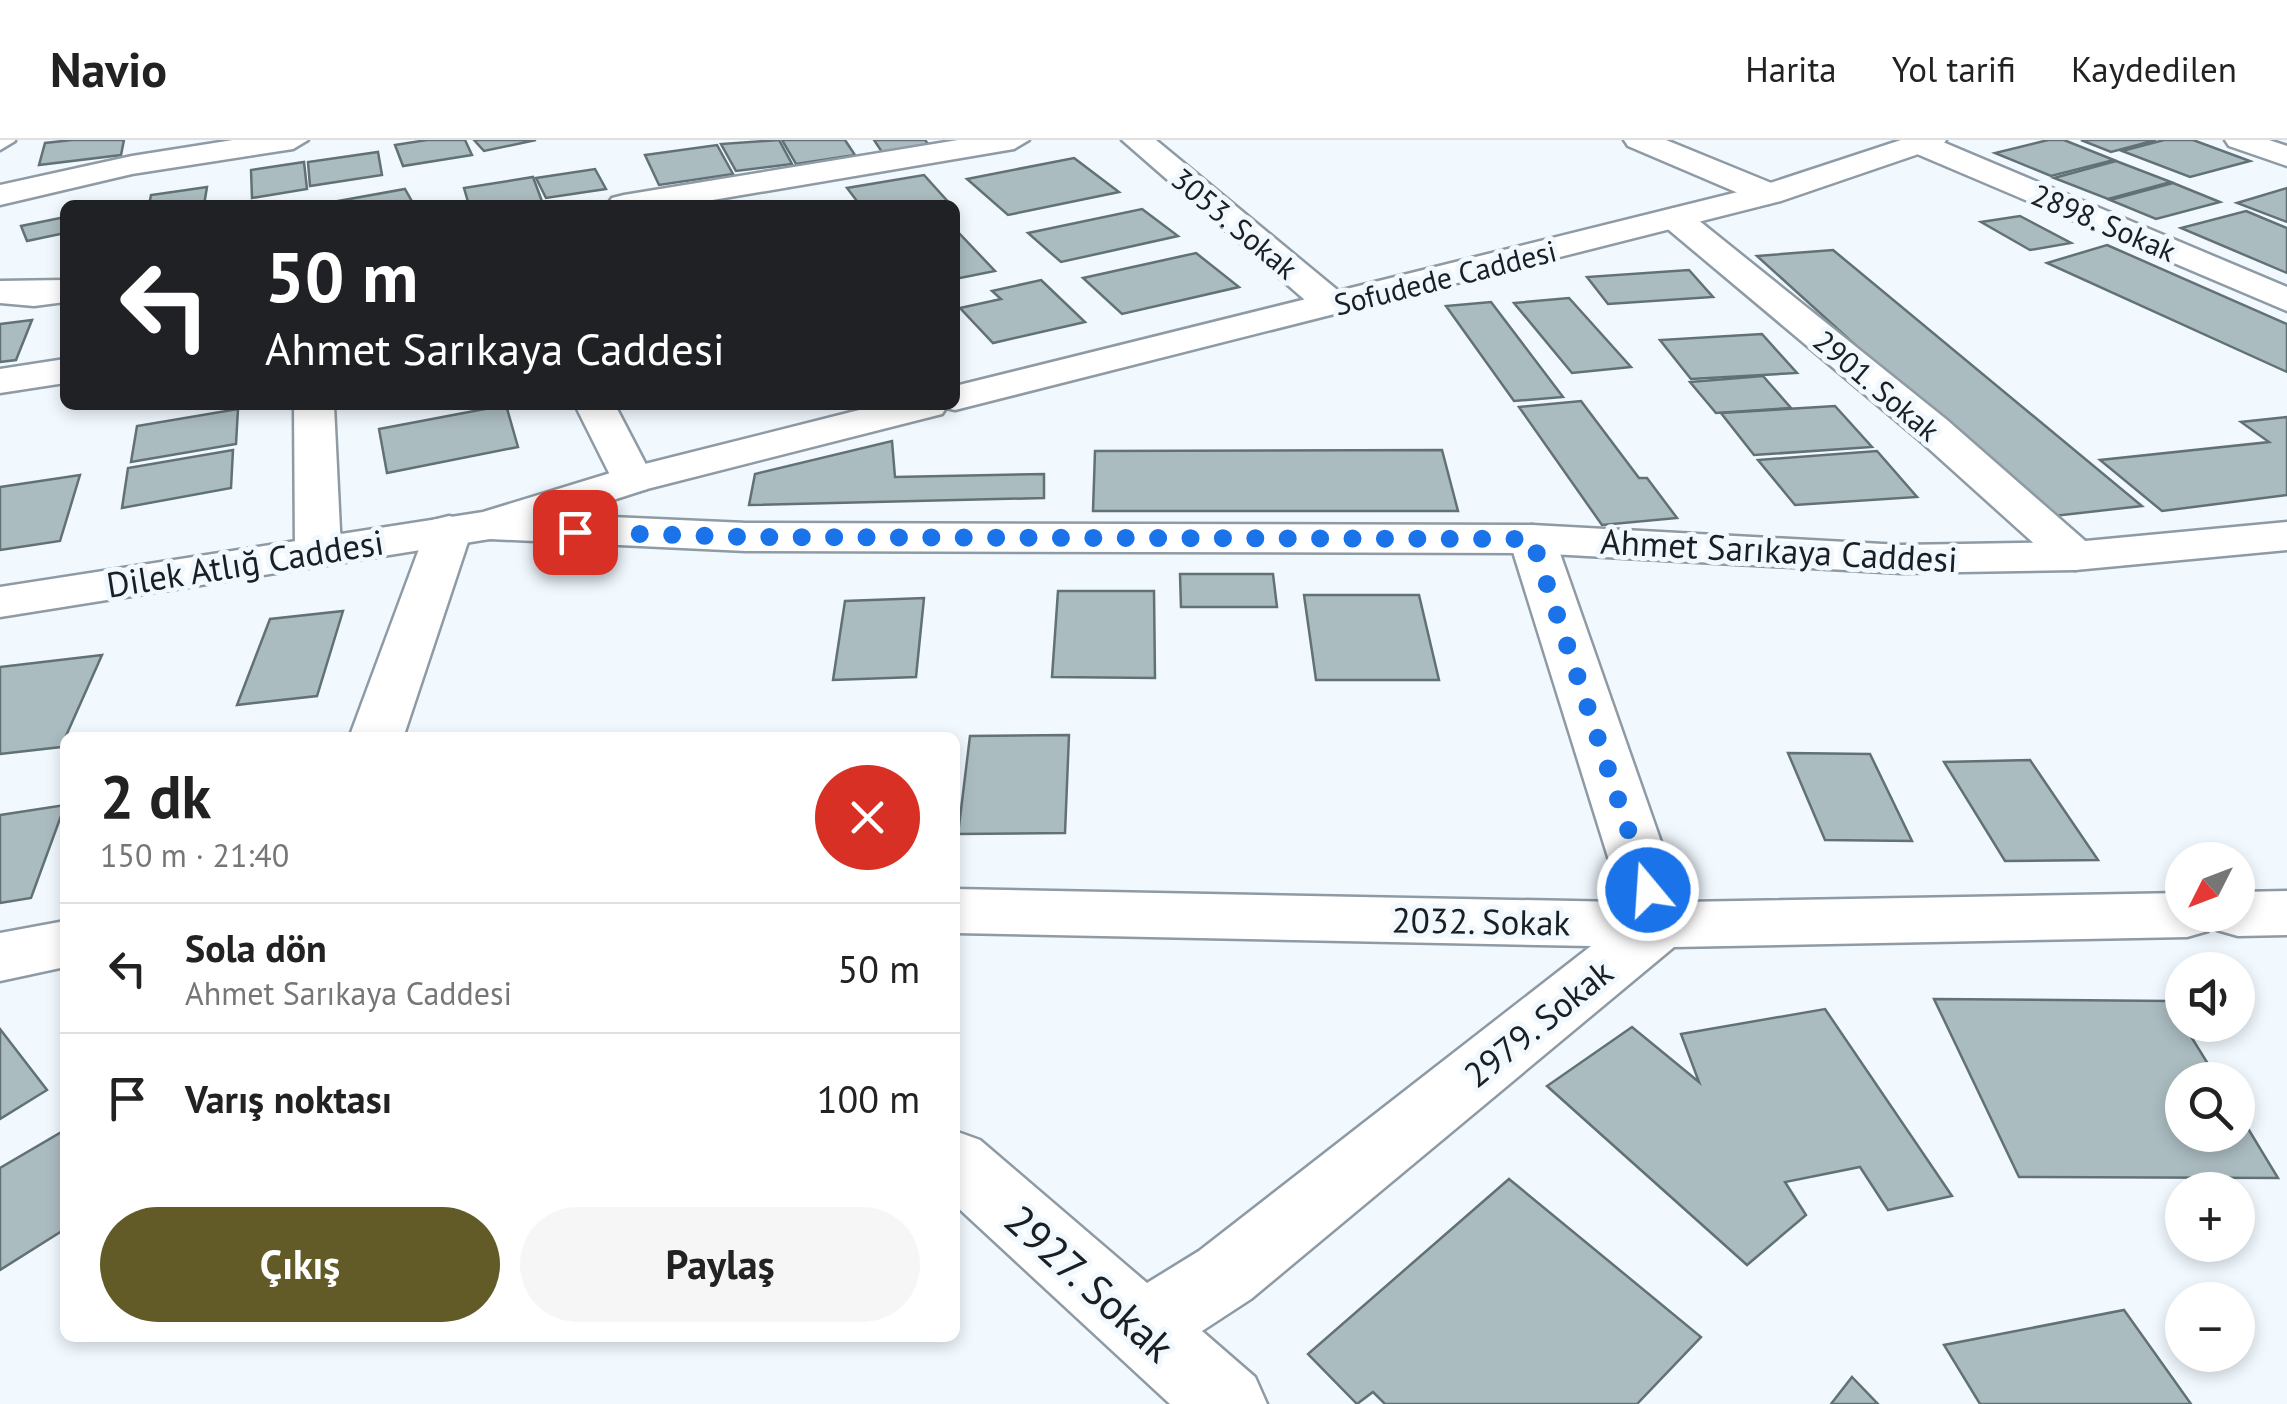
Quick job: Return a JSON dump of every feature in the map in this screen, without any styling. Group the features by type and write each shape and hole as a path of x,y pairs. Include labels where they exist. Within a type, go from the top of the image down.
{"street":[{"path":"0,195 135,153 293,140"},
{"path":"702,199 1014,140"},
{"name":"3053. Sokak","path":"1137,140 1334,306"},
{"path":"1640,140 1770,194"},
{"path":"2240,140 2287,157"},
{"name":"Sofudede Caddesi","path":"960,397 1770,194 1926,142"},
{"name":"2898. Sokak","path":"1926,142 2287,300"},
{"name":"2901. Sokak","path":"1674,218 1932,430 2075,556"},
{"path":"0,292 34,295 60,292"},
{"path":"0,381 60,372"},
{"path":"314,410 318,551"},
{"path":"597,410 632,480"},
{"path":"379,732 470,527 860,413 886,410"},
{"name":"Ahmet Sarıkaya Caddesi","path":"470,527 746,537 1532,539 1901,559 2075,556 2287,536"},
{"name":"Dilek Atlığ Caddesi","path":"0,602 470,527"},
{"path":"1532,539 1660,925"},
{"name":"2032. Sokak","path":"960,910 1660,925 2165,915"},
{"path":"2255,914 2287,913"},
{"name":"2979. Sokak","path":"1140,1330 1225,1275 1660,925"},
{"path":"0,957 60,945"},
{"name":"2927. Sokak","path":"960,1166 1227,1404"}],"building":[{"path":"124,140 121,155 39,165 45,143"},
{"path":"465,140 472,155 403,166 395,145"},
{"path":"474,140 536,140 484,151"},
{"path":"779,140 792,164 736,171 721,144"},
{"path":"782,140 845,140 855,155 796,164"},
{"path":"874,140 925,140 931,148 884,155"},
{"path":"2064,140 2114,160 2051,176 1995,153"},
{"path":"2081,140 2156,140 2111,152"},
{"path":"2164,140 2193,140 2250,161 2190,177 2122,151"},
{"path":"717,145 733,174 659,185 645,155"},
{"path":"378,152 382,175 310,186 308,162"},
{"path":"1074,158 1119,192 1008,215 967,179"},
{"path":"2116,161 2171,182 2108,199 2054,178"},
{"path":"304,162 307,189 252,198 251,170"},
{"path":"595,169 606,189 546,198 536,178"},
{"path":"924,175 946,200 856,200 847,188"},
{"path":"533,177 542,200 468,200 464,188"},
{"path":"2173,183 2220,202 2156,219 2110,200"},
{"path":"207,187 205,200 150,200 151,195"},
{"path":"2287,188 2287,222 2237,203"},
{"path":"405,189 411,200 344,200"},
{"path":"1142,209 1178,236 1061,262 1028,233"},
{"path":"2246,211 2287,228 2287,273 2181,228"},
{"path":"2020,216 2071,243 2030,250 1981,222"},
{"path":"60,218 60,234 27,241 21,226"},
{"path":"960,234 995,271 960,278"},
{"path":"2107,245 2287,324 2287,372 2047,263"},
{"path":"1833,250 2142,506 2045,517 1757,256"},
{"path":"1196,253 1239,287 1122,314 1083,278"},
{"path":"1689,270 1713,297 1608,304 1587,277"},
{"path":"1041,280 1085,322 993,343 960,308 1001,299 992,291"},
{"path":"1569,298 1631,367 1572,373 1514,303"},
{"path":"1491,302 1563,397 1514,401 1446,306"},
{"path":"32,320 16,360 0,362 0,324"},
{"path":"1762,334 1797,373 1691,379 1660,340"},
{"path":"1763,376 1791,408 1716,413 1690,382"},
{"path":"1581,401 1639,478 1647,478 1677,518 1602,525 1519,407"},
{"path":"1835,406 1872,447 1754,455 1721,413"},
{"path":"238,410 236,444 131,462 137,426"},
{"path":"480,410 507,410 518,447 387,473 379,429"},
{"path":"2287,417 2287,495 2162,511 2100,460 2269,442 2241,422"},
{"path":"892,441 895,477 1044,474 1044,498 749,505 755,474"},
{"path":"233,450 231,488 122,508 128,468"},
{"path":"1442,450 1458,511 1093,511 1095,451"},
{"path":"1877,451 1917,497 1795,505 1758,460"},
{"path":"80,475 60,541 0,550 0,487"},
{"path":"1180,574 1273,574 1277,607 1181,607"},
{"path":"1058,591 1154,591 1155,678 1052,677"},
{"path":"1304,595 1419,595 1439,680 1316,680"},
{"path":"924,598 916,677 833,680 845,601"},
{"path":"343,611 317,696 237,705 270,619"},
{"path":"102,655 68,732 60,732 60,747 0,754 0,667"},
{"path":"1069,735 1065,833 960,834 970,736"},
{"path":"1788,753 1870,754 1912,841 1825,840"},
{"path":"2030,760 2098,860 2005,861 1944,762"},
{"path":"60,806 60,819 31,898 0,903 0,815"},
{"path":"1934,999 2165,1001 2165,1042 2194,1042 2207,1062 2165,1062 2165,1152 2255,1152 2255,1140 2278,1178 2255,1178 2255,1172 2165,1172 2165,1178 2019,1177"},
{"path":"1825,1009 1952,1196 1888,1210 1860,1167 1785,1182 1806,1215 1747,1265 1547,1086 1632,1027 1699,1082 1681,1034"},
{"path":"0,1029 47,1090 0,1119"},
{"path":"60,1133 60,1232 0,1270 0,1168"},
{"path":"1509,1179 1701,1337 1637,1404 1385,1404 1373,1392 1357,1404 1308,1354"},
{"path":"2124,1310 2191,1404 1980,1404 1944,1345"},
{"path":"1852,1377 1878,1404 1831,1404"}],"route":[{"path":"575,532 746,537 1532,539 1648,890"}]}
